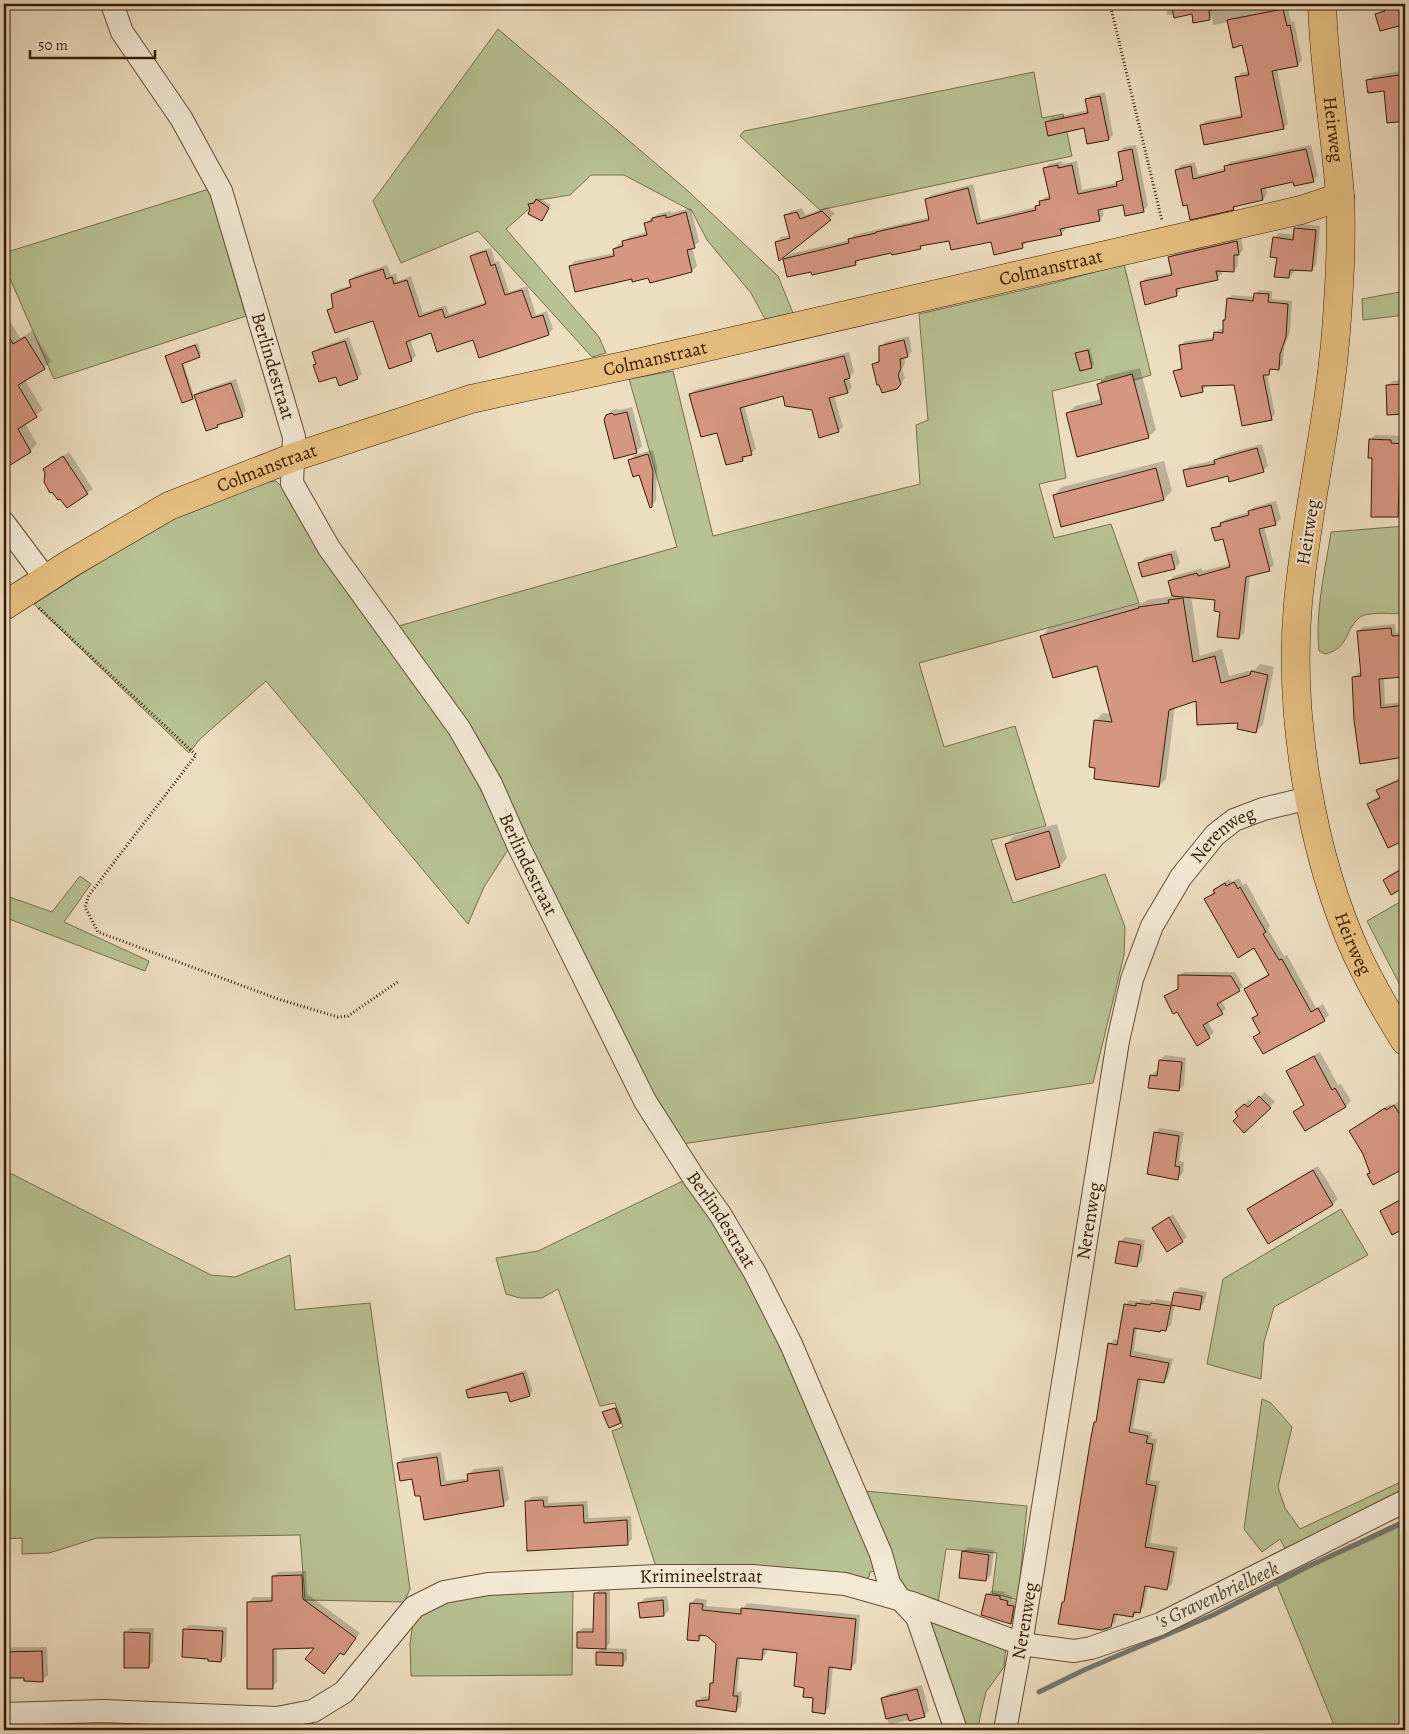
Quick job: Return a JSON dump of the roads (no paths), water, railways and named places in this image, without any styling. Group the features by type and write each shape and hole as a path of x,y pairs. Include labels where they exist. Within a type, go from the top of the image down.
{"main road":[{"name":"Heirweg","path":"1322,4 1340,197 1340,262 1334,367 1304,554 1298,604 1295,660 1297,714 1309,798 1324,861 1338,905 1358,956 1382,1004 1405,1041"},
{"name":"Colmanstraat","path":"4,606 169,506 294,456 471,399 646,361 1301,210 1340,197"}],"street":[{"name":"Berlindestraat","path":"112,4 122,32 180,118 221,191 294,437 292,483 329,548 459,728 491,784 518,845 645,1101 694,1178 720,1214 755,1273 791,1344 880,1554 889,1583 916,1617 956,1730"},
{"path":"4,523 36,585"},
{"name":"Nerenweg","path":"1005,1730 1021,1644 1118,1041 1132,979 1152,926 1181,877 1215,836 1234,820 1263,809 1309,798"},
{"name":"Krimineelstraat","path":"4,1714 103,1711 277,1718 313,1711 344,1692 414,1607 444,1592 488,1584 657,1576 753,1576 845,1584 899,1598 1021,1644 1074,1651 1091,1648 1160,1624 1405,1502"}],"waterway":[{"name":"'s Gravenbrielbeek","path":"1039,1692 1084,1670 1213,1615 1307,1567 1405,1522"}]}
